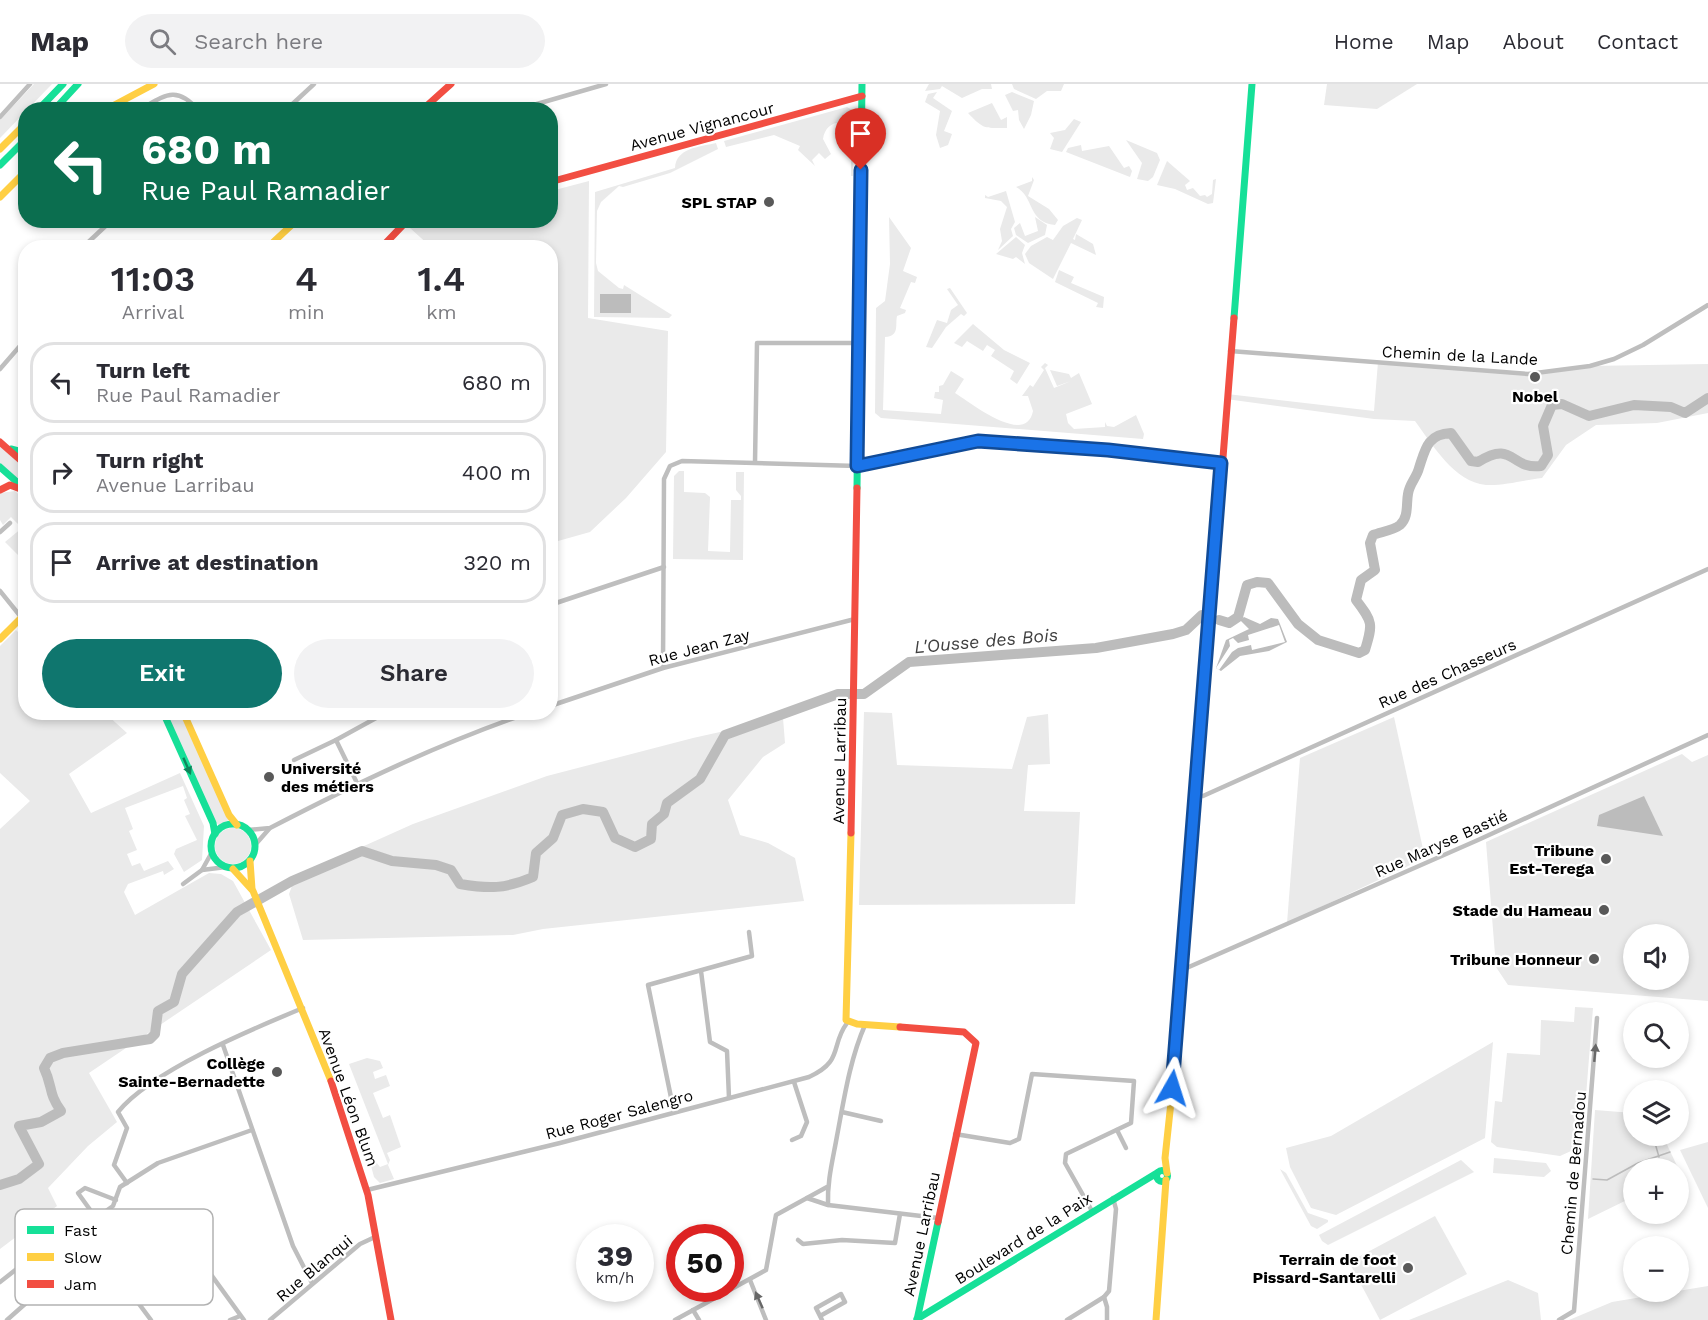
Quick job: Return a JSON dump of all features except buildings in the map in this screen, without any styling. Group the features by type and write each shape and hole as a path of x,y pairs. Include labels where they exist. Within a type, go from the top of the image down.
{"main road":[{"path":"46,102 63,84"},
{"path":"61,102 78,84"},
{"path":"120,102 154,84"},
{"path":"431,102 451,84"},
{"name":"Avenue Larribau","path":"862,84 854,702 847,1023 964,1032 976,1043 917,1319"},
{"path":"1156,1320 1162,1178 1182,970 1252,84"},
{"name":"Avenue Vignancour","path":"558,180 862,96"},
{"path":"0,149 18,131"},
{"path":"0,165 18,147"},
{"path":"0,197 18,179"},
{"path":"276,240 288,228"},
{"path":"387,240 397,228"},
{"path":"2,444 18,450"},
{"path":"2,444 18,458"},
{"path":"0,467 18,484"},
{"path":"0,490 10,485 18,488"},
{"path":"0,639 18,620"},
{"path":"167,720 213,823 215,834 212,852 215,859 229,868 250,861 255,845 248,830 237,825 229,815 187,720"},
{"path":"215,834 225,826 237,825"},
{"name":"Avenue Léon Blum","path":"250,861 254,893 303,1008 358,1155 367,1190 391,1320"},
{"name":"Avenue Léon Blum","path":"229,868 254,893"},
{"name":"Boulevard de la Paix","path":"917,1319 1146,1179 1162,1178"}],"street":[{"path":"0,117 30,84"},
{"path":"295,102 314,84"},
{"path":"541,102 592,86 606,84"},
{"path":"155,102 171,94 181,95 189,102"},
{"path":"91,240 103,228"},
{"name":"Chemin de la Lande","path":"1230,351 1528,374 1590,366 1614,359 1643,345 1708,305"},
{"path":"755,462 757,343 858,344"},
{"path":"0,369 18,348"},
{"path":"663,668 664,479 670,466 682,460 857,466 978,441 1108,450 1221,463"},
{"path":"0,532 10,523"},
{"path":"558,602 664,567"},
{"name":"Rue des Chasseurs","path":"1196,796 1203,796 1708,569"},
{"path":"0,591 18,610"},
{"name":"Rue Jean Zay","path":"558,703 663,668 855,619"},
{"path":"294,760 372,720"},
{"path":"255,845 270,828 357,783 467,734 508,720"},
{"name":"Rue Maryse Bastié","path":"1182,970 1389,880 1708,735"},
{"path":"336,740 357,783"},
{"path":"248,830 270,828"},
{"path":"183,884 202,870 212,852"},
{"path":"202,870 229,868"},
{"path":"674,1112 648,985 752,956 749,932"},
{"path":"701,971 710,1042 727,1050 729,1098"},
{"path":"127,1183 114,1165 127,1128 118,1112 128,1099 177,1066 303,1008"},
{"name":"Chemin de Bernadou","path":"1559,1320 1574,1311 1597,1018"},
{"name":"Rue Roger Salengro","path":"367,1190 794,1082 820,1072 831,1063 847,1023"},
{"path":"828,1205 827,1187 842,1112 858,1038 866,1025"},
{"path":"223,1045 293,1246 312,1283"},
{"path":"955,1134 1010,1143 1019,1139 1032,1074 1134,1081 1131,1123 1066,1154 1065,1163 1092,1211"},
{"path":"792,1140 801,1136 807,1122 794,1082"},
{"path":"842,1112 881,1121"},
{"path":"109,1209 113,1206 120,1187 158,1163 252,1130"},
{"path":"1117,1130 1126,1148"},
{"path":"675,1320 766,1270 776,1215 827,1187"},
{"path":"90,1209 78,1193 85,1188 116,1200"},
{"path":"807,1198 828,1205 938,1218"},
{"path":"1067,1320 1104,1297 1109,1291 1116,1209 1113,1198"},
{"path":"798,1240 803,1244 842,1240 895,1243 900,1214"},
{"name":"Rue Blanqui","path":"270,1320 360,1244 375,1238"},
{"path":"0,1282 15,1270"},
{"path":"213,1278 242,1318 230,1320"},
{"path":"750,1280 766,1320"},
{"path":"841,1294 845,1302 821,1318 816,1308 841,1294"},
{"path":"1104,1297 1107,1320"},
{"path":"7,1320 24,1305"},
{"path":"140,1305 151,1320"},
{"path":"693,1310 699,1320"}],"shaded area":[{"path":"34,84 52,84 35,102 18,102 18,119 0,138 0,120"},
{"path":"929,84 991,84 992,89 982,89 962,98 942,86 940,89 925,91"},
{"path":"1012,84 1064,84 1061,91 1047,91 1036,99 1014,89"},
{"path":"1327,84 1417,84 1377,109 1324,105"},
{"path":"937,92 933,98 952,111 944,131 952,134 948,145 940,148 936,135 940,111 925,102 928,94"},
{"path":"1012,92 1034,101 1031,115 1024,129 1019,120 1018,110 1013,111 1005,95"},
{"path":"992,103 1001,120 1007,117 1007,128 985,127 968,113"},
{"path":"847,107 854,111 853,176 851,176 851,135 848,130 851,127 846,124 833,124 824,134 823,139 831,154 825,159 819,153 812,160 815,166 798,150 800,146 774,135 726,147 724,141"},
{"path":"1074,119 1081,122 1062,152 1050,149 1054,138 1050,133 1065,130"},
{"path":"1126,140 1157,153 1160,160 1153,177 1148,181 1137,179 1142,163"},
{"path":"716,143 718,149 670,173 623,187 619,186 601,202 597,211 596,263 598,271 619,288 623,289 624,285 672,315 669,318 594,317 595,192 675,168 676,161 684,152"},
{"path":"1081,145 1082,151 1109,146 1124,168 1129,166 1132,171 1130,177 1066,152 1068,148"},
{"path":"1167,161 1190,181 1185,185 1187,190 1193,188 1200,196 1207,197 1212,194 1213,180 1216,179 1213,203 1208,204 1175,189 1157,185"},
{"path":"1032,177 1034,180 1028,196 1049,209 1058,220 1055,225 1040,219 1022,191 1016,187 1032,181"},
{"path":"589,181 588,318 668,331 666,452 626,498 590,532 558,541 558,240 423,240 410,228 558,228 558,189"},
{"path":"1006,191 1015,222 1011,229 1013,236 998,250 1002,241 1000,229 1007,207 1001,201 985,198 985,195 988,197"},
{"path":"889,217 911,248 903,271 917,277 915,283 911,282 900,308 906,310 905,313 897,316 895,332 885,337 883,410 941,414 943,400 934,398 935,392 939,392 939,386 943,385 951,371 964,379 955,393 997,419 1009,424 1020,425 1028,421 1033,411 1028,396 1022,396 1030,385 1033,387 1044,370 1041,367 1045,363 1048,365 1045,368 1054,388 1071,381 1057,386 1050,370 1069,374 1071,378 1079,373 1092,404 1066,414 1068,423 1074,429 1105,427 1105,422 1107,426 1114,427 1136,415 1144,434 1143,439 881,418 875,413 876,308 885,301 890,264"},
{"path":"1035,217 1047,225 1045,235 1028,243 1016,235 1014,228 1020,223 1025,236 1038,231"},
{"path":"1077,218 1082,220 1073,239 1075,240 1076,234 1093,244 1096,255 1071,243 1053,279 1029,263 1025,254 1031,246 1047,237 1053,240 1063,226"},
{"path":"1016,237 1025,245 1022,253 1025,264 1016,257 1013,259 996,254"},
{"path":"1059,270 1074,277 1071,283 1104,297 1103,308 1096,307 1098,303 1055,282"},
{"path":"950,288 967,313 964,316 961,314 946,327 932,348 926,347 937,320 947,323 951,310 958,305 947,289"},
{"path":"600,294 631,294 631,313 600,313"},
{"path":"973,324 1004,350 1030,363 1017,384 1010,379 1014,371 991,356 995,350 987,345 983,351 967,341 962,347 954,343"},
{"path":"1378,362 1528,374 1590,366 1708,364 1708,413 1657,423 1596,425 1566,445 1542,478 1486,485 1464,477 1454,469 1436,451 1415,421 1374,419 1226,399 1227,394 1374,411"},
{"path":"0,446 18,463 18,480 0,463"},
{"path":"679,471 684,471 684,492 705,493 710,497 708,551 730,552 731,500 741,500 736,490 736,472 744,472 743,560 673,559 674,476"},
{"path":"15,491 18,494 18,524 11,517 3,525 0,520 0,493"},
{"path":"18,531 18,555 5,542"},
{"path":"1244,617 1260,624 1271,618 1278,619 1287,642 1269,651 1240,656 1221,671 1216,668 1226,640 1249,629 1240,620"},
{"path":"16,630 18,632 18,720 113,720 127,733 69,774 91,813 180,773 204,826 202,860 184,872 174,854 176,849 197,840 185,816 190,814 184,800 187,798 183,786 125,808 133,829 129,831 137,850 127,854 132,866 140,863 144,871 168,861 174,869 164,875 163,871 128,884 124,892 135,915 209,873 221,874 233,881 271,950 89,1073 117,1122 88,1146 48,1188 57,1206 53,1209 15,1209 15,1238 0,1249 0,829 30,801 0,773 0,646"},
{"path":"864,712 892,713 897,765 1012,769 1027,717 1048,714 1050,764 1028,765 1024,811 1080,812 1075,904 859,905"},
{"path":"1394,717 1425,858 1287,923 1300,758"},
{"path":"783,718 785,743 763,757 728,800 740,835 768,843 795,858 804,901 543,929 513,935 303,940 289,894 292,886 306,872 413,824 547,776 693,738"},
{"path":"168,720 183,720 229,820 219,825 216,823"},
{"path":"1682,754 1692,762 1708,755 1708,1001 1508,985 1496,967 1486,842"},
{"path":"1644,796 1663,836 1597,826 1599,815"},
{"path":"233,828 246,833 251,846 246,859 233,864 220,859 215,846 220,833"},
{"path":"1575,1007 1593,1008 1582,1146 1560,1156 1497,1147 1491,1142 1495,1101 1502,1102 1507,1053 1540,1055 1541,1020 1574,1022"},
{"path":"1493,1042 1485,1138 1336,1215 1311,1208 1290,1167 1286,1148 1331,1136"},
{"path":"367,1058 380,1061 383,1068 373,1072 375,1079 386,1075 390,1086 373,1093 383,1118 390,1115 401,1147 387,1153 390,1160 388,1165 394,1179 380,1183 374,1177 367,1151 380,1167 388,1164 349,1064"},
{"path":"1595,1110 1623,1112 1623,1146 1668,1146 1673,1158 1623,1158 1623,1202 1588,1219"},
{"path":"1708,1142 1708,1208 1689,1169 1689,1158 1684,1158 1680,1150"},
{"path":"1494,1158 1546,1163 1551,1171 1544,1177 1493,1173"},
{"path":"1461,1160 1474,1172 1328,1245 1322,1241 1319,1235"},
{"path":"1280,1169 1286,1173 1308,1213 1328,1220 1328,1222 1317,1229 1311,1226"},
{"name":"Terrain de foot Pissard-Santarelli","path":"1435,1216 1467,1274 1380,1320 1349,1262"},
{"path":"1508,1280 1538,1293 1541,1320 1409,1320"},
{"path":"1708,1286 1708,1320 1569,1320 1612,1302 1623,1300 1623,1302 1689,1302 1689,1289"}],"pier":[{"path":"1279,625 1285,642 1252,650 1251,645 1238,648 1232,652 1219,670 1216,668 1230,646 1229,640 1233,638 1238,643 1249,640 1248,635"}],"waterway":[{"name":"L'Ousse des Bois","path":"1219,620 1229,623 1238,617 1247,585 1257,582 1268,583 1298,624 1318,640 1359,653 1365,650 1370,629 1366,613 1356,600 1361,580 1375,570 1370,543 1373,535 1394,528 1403,522 1410,487 1425,449 1437,436 1451,433 1471,461 1478,462 1499,453 1506,454 1523,464 1541,466 1548,455 1543,426 1552,405 1562,404 1589,416 1634,405 1671,407 1685,413 1708,398"},
{"name":"L'Ousse des Bois","path":"0,1185 19,1179 39,1164 19,1126 41,1122 61,1111 54,1099 44,1068 50,1058 63,1053 150,1039 155,1034 158,1011 174,1002 182,974 237,912 292,881 362,851 392,861 436,865 451,870 460,884 480,887 514,884 533,877 536,853 553,838 562,815 583,809 603,812 615,838 635,847 651,839 652,824 664,814 667,803 700,779 725,735 838,694 864,694 909,662 1096,648 1186,630 1202,615"},
{"path":"1656,1146 1659,1157"},
{"path":"1593,1179 1607,1180 1638,1163 1670,1152"}],"traffic: fast":[{"path":"46,102 63,84"},
{"path":"61,102 78,84"},
{"path":"857,488 862,84"},
{"path":"1234,318 1252,84"},
{"path":"0,165 18,147"},
{"path":"11,449 18,451"},
{"path":"0,467 18,483"},
{"path":"167,720 213,823 215,834"},
{"path":"233,824 249,830 255,846 249,862 233,868 217,862 211,846 217,830 233,824"},
{"path":"1162,1170 1168,1176 1162,1182 1156,1176 1162,1170"},
{"path":"917,1319 1157,1173"},
{"path":"917,1320 938,1222"}],"traffic: slow":[{"path":"120,102 154,84"},
{"path":"0,149 18,131"},
{"path":"0,197 18,179"},
{"path":"276,240 288,228"},
{"path":"0,639 18,621"},
{"path":"187,720 229,815 237,825"},
{"path":"1167,1173 1165,1158 1177,1046 1200,749"},
{"path":"851,833 846,1020 857,1024 900,1027"},
{"path":"250,861 252,889"},
{"path":"233,869 253,891 331,1081"},
{"path":"1156,1320 1166,1180"}],"traffic: jam":[{"path":"431,102 451,84"},
{"path":"558,180 862,96"},
{"path":"389,240 400,228"},
{"path":"1200,749 1234,318"},
{"path":"0,442 18,458"},
{"path":"0,490 10,485 18,488"},
{"path":"851,833 857,488"},
{"path":"900,1027 964,1032 976,1043 938,1222"},
{"path":"331,1081 368,1195 391,1320"}],"place":[{"name":"SPL STAP","path":"769,202"},
{"name":"Nobel","path":"1535,377"},
{"name":"Université des métiers","path":"269,777"},
{"name":"Tribune Est-Terega","path":"1606,859"},
{"name":"Stade du Hameau","path":"1604,910"},
{"name":"Tribune Honneur","path":"1594,959"},
{"name":"Collège Sainte-Bernadette","path":"277,1072"},
{"name":"Terrain de foot Pissard-Santarelli","path":"1408,1268"}],"route":[{"path":"861,170 857,466 978,441 1108,450 1221,463 1172,1088"}]}
